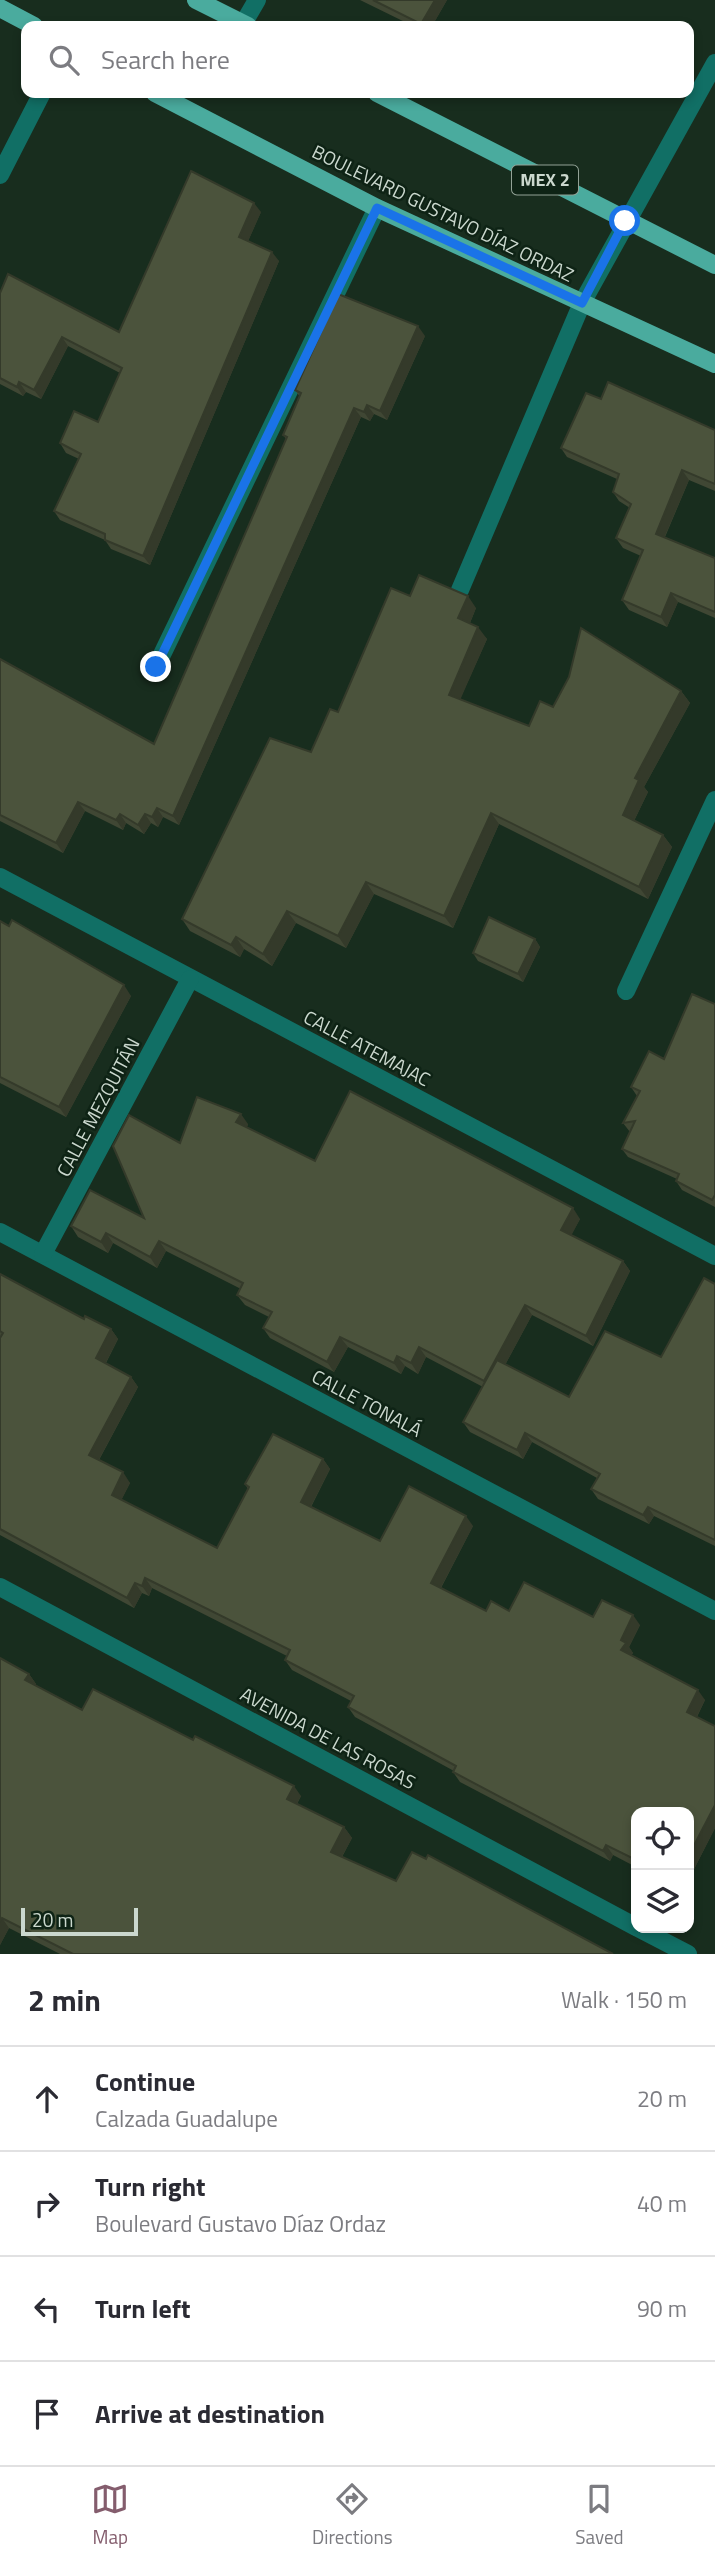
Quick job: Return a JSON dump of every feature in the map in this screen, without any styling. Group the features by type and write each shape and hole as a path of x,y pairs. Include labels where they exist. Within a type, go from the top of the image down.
{"main road":[{"path":"196,0 238,21"},
{"path":"0,8 25,21"},
{"name":"BOULEVARD GUSTAVO DÍAZ ORDAZ","path":"165,98 377,208 715,364"},
{"name":"MEX 2","path":"387,98 715,265"}],"street":[{"path":"248,21 257,0"},
{"path":"460,590 582,303 625,221 715,63"},
{"path":"0,175 39,98"},
{"path":"156,667 377,208"},
{"path":"626,991 715,800"},
{"name":"CALLE ATEMAJAC","path":"0,877 715,1256"},
{"name":"CALLE MEZQUITÁN","path":"43,1254 190,979"},
{"name":"CALLE TONALÁ","path":"0,1232 715,1611"},
{"name":"AVENIDA DE LAS ROSAS","path":"0,1587 631,1924"},
{"name":"AVENIDA DE LAS ROSAS","path":"648,1933 688,1954"}],"building":[{"path":"373,0 435,0 423,21 415,21"},
{"path":"191,171 254,203 239,237 272,252 143,556 105,540 105,534 54,511 81,454 60,443 74,411 98,422 122,368 62,337 34,390 19,382 17,387 0,378 0,293 8,274 119,332"},
{"path":"338,294 418,326 380,411 367,405 364,412 354,408 173,816 157,808 152,817 145,814 138,825 120,814 116,820 78,802 56,843 0,815 0,659 154,744 287,437 283,435 301,393 295,390"},
{"path":"608,382 715,430 715,484 682,470 656,534 715,558 715,612 671,593 661,617 622,600 643,550 616,538 631,504 613,492 619,474 561,448 586,393 601,399"},
{"path":"419,575 468,596 458,618 478,627 449,695 529,726 540,701 553,707 569,677 581,628 681,691 635,778 639,780 623,815 663,835 639,887 491,813 444,916 366,882 338,936 287,911 263,954 236,937 231,945 182,919 270,738 311,752 330,709 338,712 391,588 410,596"},
{"path":"489,917 535,939 518,974 473,953"},
{"path":"12,920 124,985 59,1107 0,1077 0,921 9,926"},
{"path":"692,994 715,1004 715,1195 712,1200 676,1181 679,1174 622,1149 635,1121 623,1123 640,1091 631,1087 649,1051 664,1059"},
{"path":"350,1091 573,1208 561,1230 623,1261 586,1336 525,1305 484,1381 419,1347 411,1363 397,1356 394,1363 340,1337 327,1362 263,1328 272,1312 237,1295 243,1283 159,1241 150,1257 106,1233 101,1242 71,1226 90,1190 144,1218 113,1146 129,1115 180,1143 197,1097 241,1114 236,1122 315,1161"},
{"path":"0,1274 84,1319 85,1316 111,1329 96,1358 131,1377 89,1455 123,1472 112,1495 217,1548 249,1487 245,1484 273,1434 323,1459 301,1502 380,1541 409,1486 466,1516 431,1583 486,1611 491,1601 509,1611 524,1582 593,1617 602,1600 633,1615 621,1640 626,1643 621,1650 698,1690 687,1712 715,1726 715,1808 694,1845 694,1807 631,1807 631,1858 606,1845 603,1851 453,1772 456,1766 348,1707 354,1696 285,1660 290,1650 145,1578 142,1586 135,1583 127,1598 0,1529 0,1338 3,1333 0,1331"},
{"path":"704,1278 715,1284 715,1540 648,1507 643,1515 591,1489 600,1474 525,1433 517,1450 463,1422 497,1360 569,1397 605,1331 661,1357"},
{"path":"0,1658 29,1674 25,1680 82,1710 93,1689 193,1740 195,1736 294,1786 287,1799 344,1827 331,1852 396,1881 412,1852 426,1859 428,1855 613,1954 73,1954 2,1918 0,1921"}],"route":[{"path":"156,667 377,208 582,303 625,221"}]}
